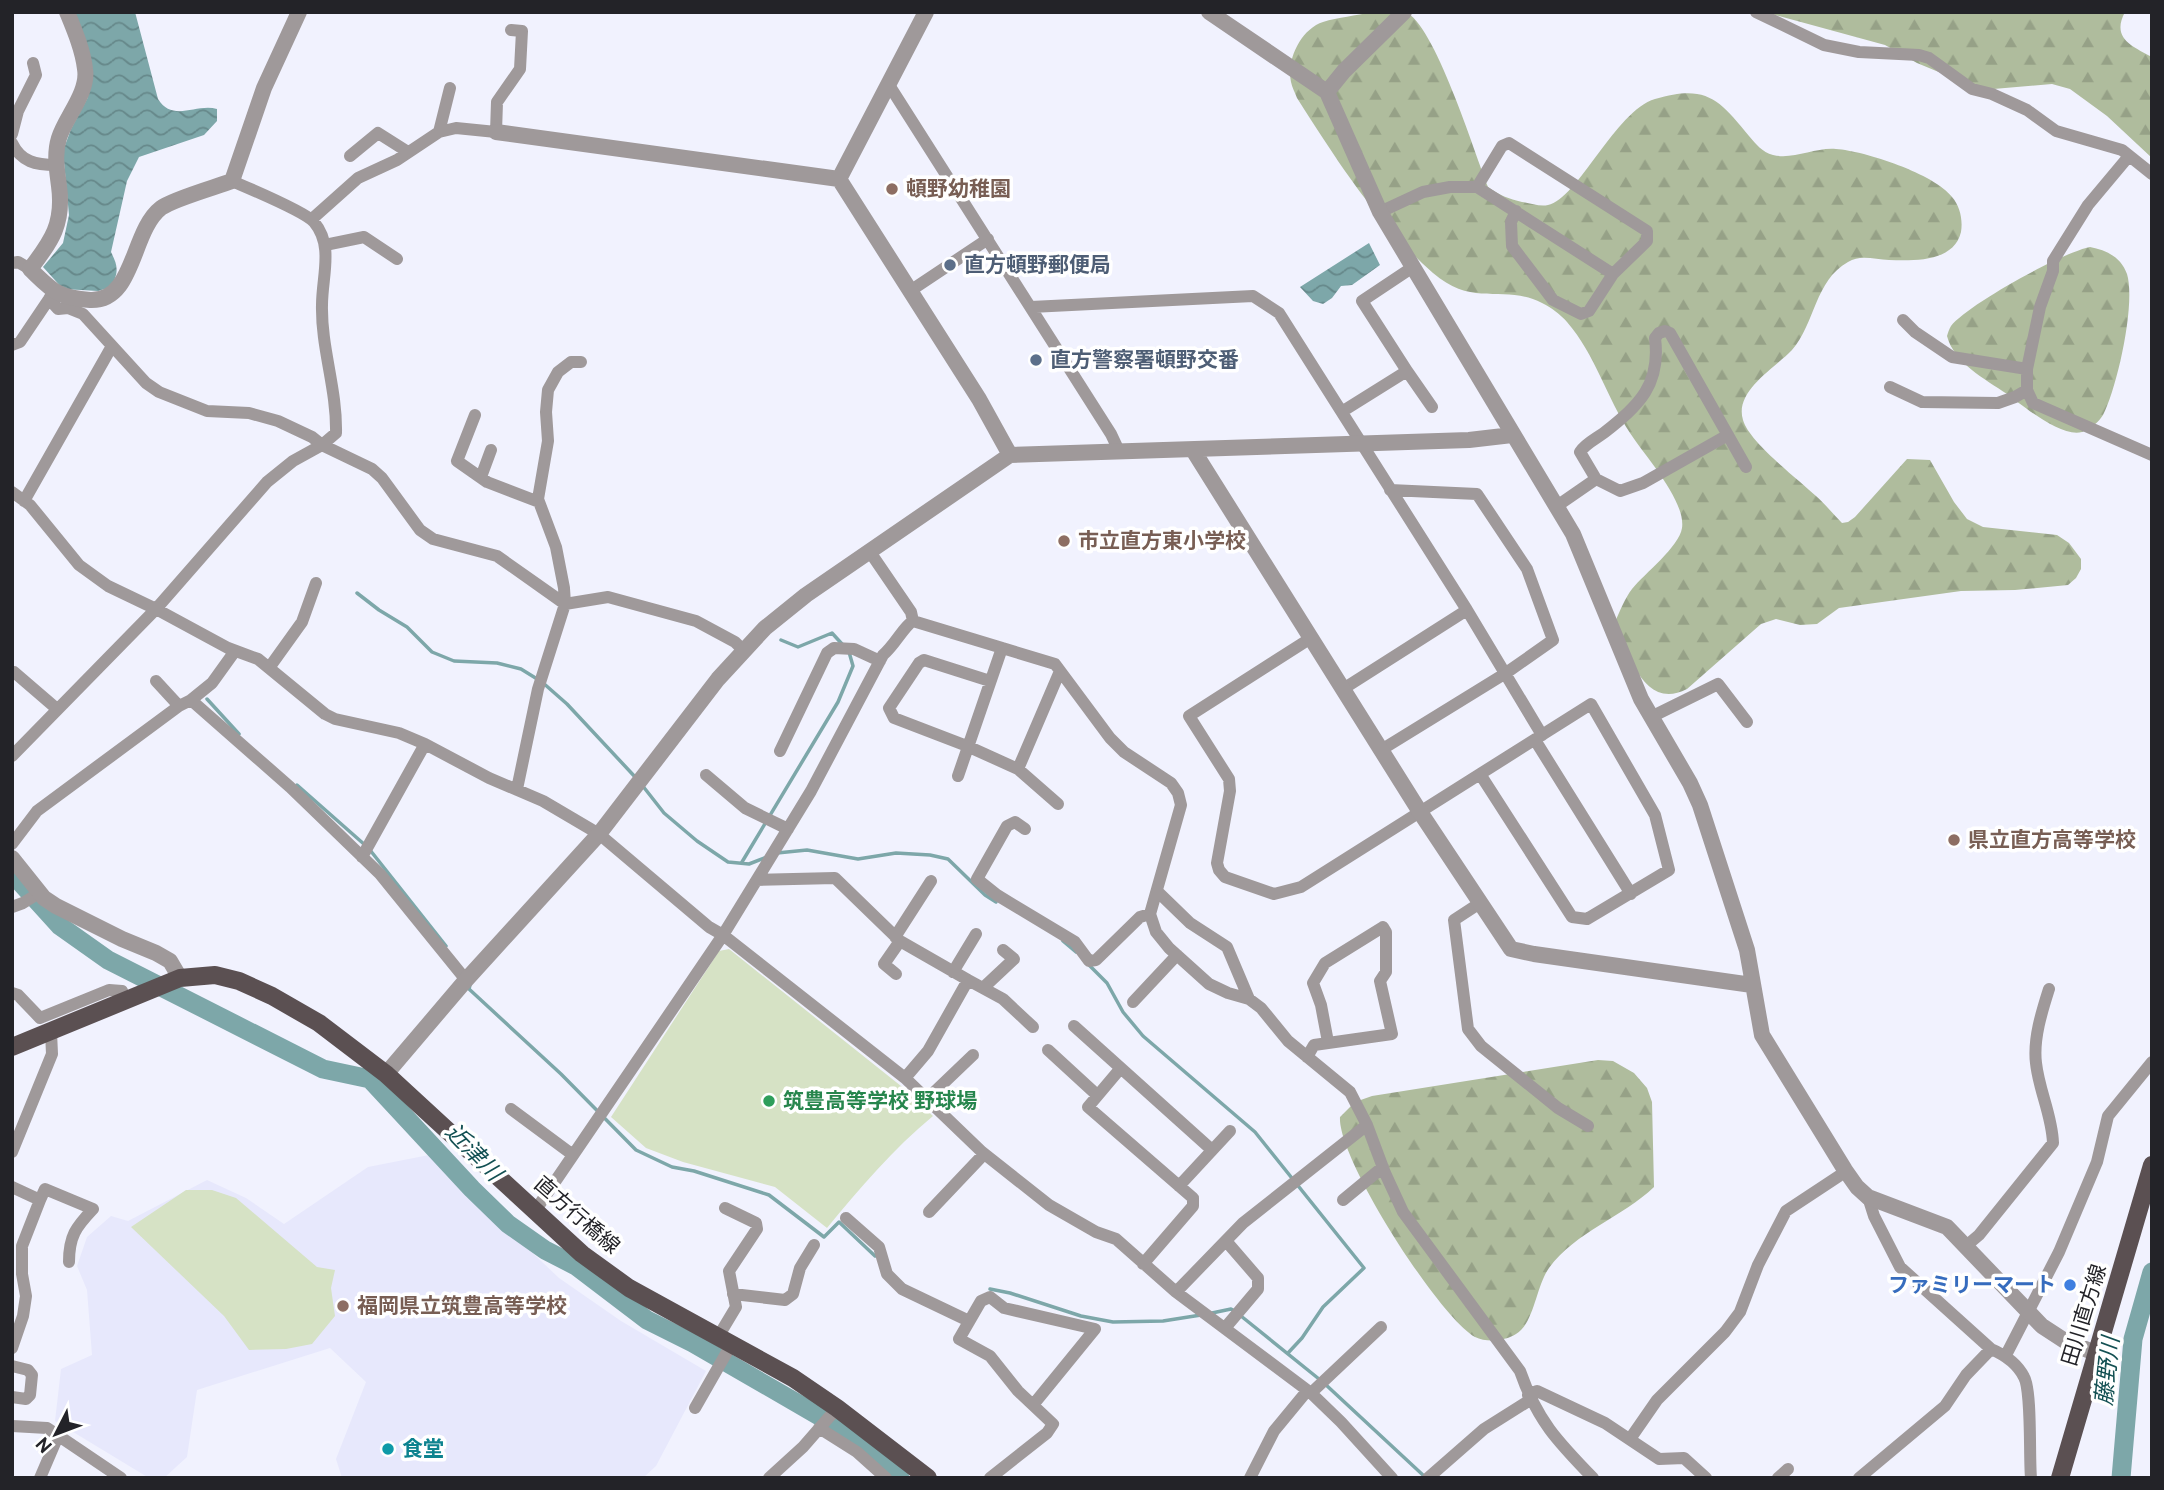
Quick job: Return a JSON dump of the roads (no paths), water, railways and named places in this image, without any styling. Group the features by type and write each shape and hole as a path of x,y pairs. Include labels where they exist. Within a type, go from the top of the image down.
{"main road":[{"name":"直方行橋線","path":"12,1047 180,978 215,975 239,981 272,996 319,1023 386,1074 582,1254 629,1288 793,1378 928,1478"},
{"name":"田川直方線","path":"2060,1478 2147,1207 2152,1165"},
{"name":"田川直方線","path":"2069,1478 2099,1355"}],"street":[{"path":"30,269 51,243 60,219 56,165 59,137 77,104 86,71 67,12"},
{"path":"232,181 264,88 299,12"},
{"path":"839,179 926,12"},
{"path":"1209,12 1327,92 1380,212 1573,534 1651,717 1700,805 1747,950 1762,1035 1845,1170 1868,1197 1947,1227 2042,1326 2066,1341 2099,1355"},
{"path":"1327,92 1344,71 1404,12"},
{"path":"1756,12 1824,46 1929,58 1972,89 1992,94 2027,110 2056,131 2122,150 2152,174"},
{"path":"496,132 497,102 520,69 522,31 511,30"},
{"path":"12,135 18,111 36,75 33,63"},
{"path":"889,85 1111,434 1119,451"},
{"path":"439,132 450,88"},
{"path":"312,219 358,178 439,132 456,128 839,179 979,399 1010,456"},
{"path":"350,156 378,133 408,152"},
{"path":"12,143 18,154 40,165 56,165"},
{"path":"1477,187 1502,146 1509,143 1647,231 1647,241 1613,274 1589,311 1581,314 1552,300 1512,246 1511,222 1516,211"},
{"path":"2129,156 2088,205 2053,261 2053,271 2040,307 2027,369 2027,390 2033,403 2152,455"},
{"path":"12,345 20,342 52,295 104,300 119,289 149,221 162,207 232,181 312,219 325,245 323,324 337,411 336,432 322,445 293,460 267,482 156,609 12,756"},
{"path":"1380,212 1423,192 1450,187 1477,187 1613,274"},
{"path":"325,245 352,237 363,237 397,259"},
{"path":"910,291 988,239"},
{"path":"12,263 18,262 30,269 52,295 58,309 68,308 83,314 146,383 159,392 207,411 249,413 278,421 372,469 382,478 420,530 433,539 497,556 554,599 565,604 608,597 696,621 735,642 743,650"},
{"path":"1413,267 1362,301 1432,407"},
{"path":"1031,307 1254,296 1279,313 1506,673 1539,737 1631,894"},
{"path":"1903,320 1915,332 1952,357 2027,369"},
{"path":"1728,435 1643,483 1620,491 1596,479 1580,453 1583,447 1638,403 1650,388 1657,356 1656,338 1665,331 1670,334 1728,435 1746,467"},
{"path":"24,501 112,346"},
{"path":"517,789 538,689 565,604 556,547 540,502 548,441 548,390 558,372 571,362 581,362"},
{"path":"1343,411 1407,372"},
{"path":"1890,387 1922,402 1998,403 2027,390"},
{"path":"475,415 457,461 481,477 540,502"},
{"path":"386,1074 466,980 598,834 743,650 765,628 806,595 1010,456 1469,440 1512,435"},
{"path":"481,477 491,450"},
{"path":"1193,450 1420,812 1511,949 1752,985"},
{"path":"1557,506 1596,479"},
{"path":"1381,750 1506,673 1553,640 1527,569 1477,494 1390,490"},
{"path":"12,492 24,501 79,565 108,586 258,659 325,714 335,719 399,733 425,744 489,778 517,789 598,834 709,928 723,935 905,1078 985,1154 1049,1205 1096,1232 1115,1239 1176,1292 1309,1392 1341,1422 1392,1478"},
{"path":"870,552 911,612 913,621"},
{"path":"269,668 302,622 316,583"},
{"path":"1343,689 1467,610"},
{"path":"535,1211 723,935 811,792 880,661 901,637 907,624 913,621 1055,664 1110,738 1124,752 1171,783 1178,793 1181,805 1150,914 1156,932 1209,984 1248,999 1261,1008 1288,1041 1350,1092 1367,1125 1403,1212 1520,1371 1542,1422 1593,1478"},
{"path":"1311,638 1189,716 1229,779 1230,791 1217,863 1224,877 1274,894 1301,887 1480,774 1539,737 1591,704 1655,815 1669,870 1587,919 1572,917 1480,774"},
{"path":"780,751 827,653 834,648 854,649 880,661"},
{"path":"958,776 1002,648"},
{"path":"12,844 37,811 212,683 235,650"},
{"path":"990,681 925,660 919,663 889,708 894,718 1018,769 1058,804"},
{"path":"1018,769 1060,671"},
{"path":"14,672 57,709"},
{"path":"156,681 290,787 380,874 466,980"},
{"path":"1651,717 1718,684 1747,722"},
{"path":"362,857 425,744"},
{"path":"706,775 745,808 788,829"},
{"path":"1025,829 1015,822 1007,826 977,879 997,895 1075,942 1089,961 1096,960 1140,917 1150,914"},
{"path":"12,858 39,893 55,906 170,961 180,978"},
{"path":"757,880 835,878 898,939 1003,999 1033,1027"},
{"path":"896,974 884,964 931,881"},
{"path":"1158,891 1190,923 1227,947 1248,999"},
{"path":"12,907 39,893"},
{"path":"1480,903 1454,920 1468,1029 1490,1054 1558,1108 1588,1126"},
{"path":"1307,1057 1314,1045 1392,1034 1380,981 1386,972 1386,932 1383,927 1325,963 1315,978 1313,984 1321,1005 1328,1042"},
{"path":"953,972 976,934"},
{"path":"983,988 1014,959 1003,950"},
{"path":"1133,1002 1177,955"},
{"path":"905,1078 928,1051 968,980"},
{"path":"1966,1247 1979,1235 2053,1143 2052,1125 2036,1063 2040,1014 2049,989"},
{"path":"12,993 18,995 40,1018 108,990 122,991 126,1000"},
{"path":"1074,1026 1212,1150"},
{"path":"12,1152 52,1054 51,1032"},
{"path":"1048,1050 1097,1095"},
{"path":"927,1099 973,1055"},
{"path":"2006,1355 2059,1252 2097,1162 2108,1116 2152,1062"},
{"path":"1120,1069 1088,1107 1193,1198 1193,1206 1143,1264"},
{"path":"511,1109 573,1155"},
{"path":"1176,1292 1243,1223 1367,1125"},
{"path":"1180,1186 1230,1131"},
{"path":"929,1212 985,1154"},
{"path":"1343,1200 1383,1167"},
{"path":"1630,1439 1657,1400 1725,1332 1740,1312 1758,1265 1786,1211 1839,1176"},
{"path":"12,1186 40,1200"},
{"path":"12,1348 26,1296 18,1279 22,1246 45,1189 93,1209 76,1227 69,1246 69,1262"},
{"path":"1868,1197 1874,1216 1900,1267 1991,1349 2006,1355 2025,1378 2031,1478"},
{"path":"695,1408 726,1342 736,1307 729,1271 757,1229 756,1223 725,1208"},
{"path":"846,1218 879,1247 887,1274 902,1289 969,1321"},
{"path":"1225,1328 1258,1289 1258,1279 1226,1241"},
{"path":"733,1294 785,1300 793,1294 800,1268 814,1245"},
{"path":"990,1478 1047,1433 1053,1424 1018,1391 990,1356 959,1339 981,1301 990,1297 1004,1308 1095,1329 1033,1405"},
{"path":"1250,1478 1274,1431 1309,1392 1381,1327"},
{"path":"1859,1478 1945,1406 1966,1375 1991,1349"},
{"path":"12,1366 28,1370 32,1375 30,1395 26,1399 12,1397"},
{"path":"1428,1478 1484,1429 1537,1391 1605,1423 1659,1459 1684,1458 1706,1478"},
{"path":"769,1478 803,1447 837,1408"},
{"path":"12,1426 47,1428 121,1478"},
{"path":"820,1427 857,1452 886,1478"},
{"path":"40,1478 58,1436"}],"water":[{"path":"74,12 135,12 158,99 171,110 217,109 217,121 204,135 139,157 127,181 111,252 116,265 115,277 111,287 98,291 63,289 43,267 63,243 69,215 63,151 88,97"},
{"path":"1369,243 1380,265 1352,285 1341,286 1332,298 1323,304 1313,301 1300,287"}],"waterway":[{"path":"357,593 407,627 432,652 454,661 497,663 521,669 542,682 567,704 637,779"},
{"path":"781,640 798,647 832,633 842,644"},
{"path":"742,862 838,702 853,666 849,652"},
{"path":"207,699 239,734"},
{"path":"297,785 365,845"},
{"path":"642,785 664,813 697,841 728,862 749,864 767,857"},
{"path":"370,850 446,946"},
{"path":"777,853 807,850 858,859 896,853 948,859 985,895 996,902"},
{"name":"近津川","path":"12,873 60,926 108,960 323,1069 370,1079 508,1224 545,1250 576,1266 647,1320 693,1343 821,1417 885,1463 900,1478"},
{"path":"1063,941 1076,952"},
{"path":"1089,965 1107,983 1123,1012 1143,1036 1255,1132 1364,1268 1323,1307 1288,1353"},
{"path":"470,985 469,989 561,1074 636,1150 672,1167 694,1171 769,1195 824,1237 839,1222 875,1256"},
{"name":"藤野川","path":"2121,1478 2133,1339 2152,1272"},
{"path":"990,1289 1081,1316 1113,1322 1163,1321 1201,1315"},
{"path":"1212,1313 1231,1309 1235,1311"},
{"path":"1241,1316 1319,1379"},
{"path":"1325,1384 1424,1476"}],"place":[{"name":"頓野幼稚園","path":"892,189"},
{"name":"直方頓野郵便局","path":"950,265"},
{"name":"直方警察署頓野交番","path":"1036,360"},
{"name":"市立直方東小学校","path":"1064,541"},
{"name":"県立直方高等学校","path":"1954,840"},
{"name":"筑豊高等学校 野球場","path":"769,1101"},
{"name":"ファミリーマート","path":"2070,1285"},
{"name":"福岡県立筑豊高等学校","path":"343,1306"},
{"name":"食堂","path":"388,1449"}]}
